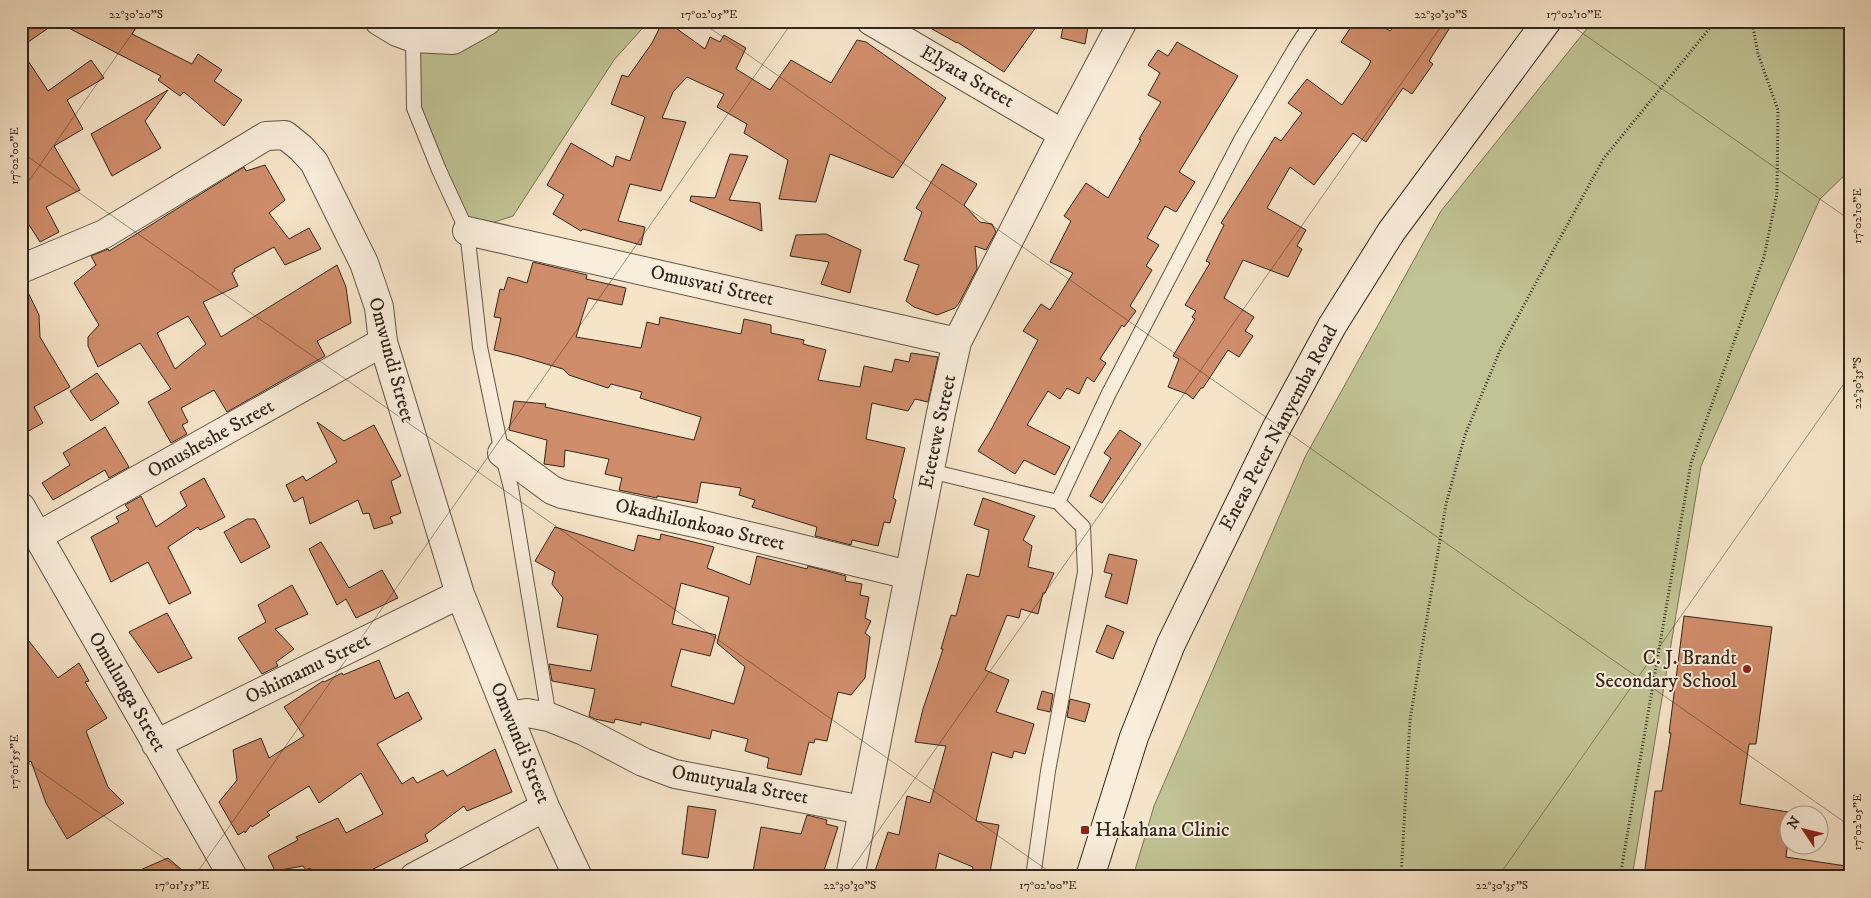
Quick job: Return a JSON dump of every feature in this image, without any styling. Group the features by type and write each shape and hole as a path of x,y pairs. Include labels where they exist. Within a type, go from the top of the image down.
{"street":[{"path":"378,21 397,32 413,38 453,40 487,21"},
{"name":"Elyata Street","path":"871,21 1063,134"},
{"name":"Etetewe Street","path":"850,877 909,575 958,342 1063,134 1123,21"},
{"name":"Eneas Peter Nanyemba Road","path":"1090,877 1134,737 1172,644 1276,429 1332,326 1391,232 1547,21"},
{"name":"Omwundi Street","path":"21,269 104,234 266,136 285,135 314,162 364,264 379,307 383,342 460,594 544,807 578,877"},
{"name":"Omusvati Street","path":"467,231 958,342"},
{"name":"Omusheshe Street","path":"38,536 383,342"},
{"name":"Okadhilonkoao Street","path":"502,453 552,490 562,494 695,523 909,575"},
{"name":"Omulunga Street","path":"21,507 233,877"},
{"name":"Oshimamu Street","path":"156,744 460,594"},
{"name":"Omutyuala Street","path":"509,716 527,713 549,717 584,732 643,762 675,774 863,810"},
{"path":"414,877 544,807"}],"lane":[{"path":"1058,502 1109,393 1242,138 1313,21"},
{"path":"413,38 414,108 438,170 467,231 480,347 511,488 549,717"},
{"path":"930,471 1058,502 1083,527 1085,572 1048,771 1033,877"}],"path":[{"path":"1401,877 1410,720 1446,504 1465,435 1501,348 1604,158 1709,29 1718,21"},
{"path":"1620,877 1691,463 1764,258 1777,194 1778,110 1758,54 1752,21"}],"green space":[{"path":"487,21 649,21 614,60 513,216 467,231 414,108 413,38"},
{"path":"1593,21 1850,21 1850,170 1820,199 1701,466 1632,877 1133,877 1154,806 1305,457 1441,211"}],"building":[{"path":"21,21 140,21 132,34 192,64 198,54 222,70 214,81 242,100 224,126 184,92 180,96 158,80 161,76 57,22 21,47"},
{"path":"663,21 666,21 705,49 710,37 720,42 724,35 746,48 736,69 770,90 791,60 831,83 857,40 866,42 946,98 893,178 830,154 816,202 779,199 788,160 744,133 747,124 717,107 724,94 687,77 673,92 662,118 686,122 661,191 630,184 618,221 645,227 641,245 583,229 581,231 553,214 564,195 547,185 571,143 613,167 616,156 630,161 645,117 611,104 622,75 628,77 652,43"},
{"path":"918,21 1026,21 1036,27 1004,72 957,42"},
{"path":"1064,21 1089,21 1085,44 1061,38"},
{"path":"1355,21 1374,21 1390,31 1399,21 1454,21 1429,61 1433,64 1412,94 1403,88 1366,142 1353,133 1314,185 1290,167 1267,208 1306,230 1297,246 1302,249 1288,277 1243,260 1224,298 1254,317 1245,331 1253,336 1239,357 1228,350 1203,388 1193,399 1187,394 1168,387 1179,359 1173,356 1195,319 1192,317 1196,311 1185,305 1210,263 1206,261 1224,225 1221,223 1275,137 1281,141 1302,113 1288,103 1307,79 1342,105 1368,67 1371,61 1341,42"},
{"path":"1177,42 1238,76 1179,172 1195,182 1176,212 1165,206 1147,238 1159,245 1146,266 1152,270 1130,306 1136,311 1124,327 1122,325 1100,359 1106,363 1094,382 1087,377 1079,394 1067,388 1060,399 1048,391 1027,425 1070,447 1055,475 1024,460 1015,474 978,451 1038,340 1023,331 1041,304 1050,310 1073,273 1050,262 1071,221 1064,216 1086,183 1108,198 1161,102 1148,95 1160,73 1148,65 1158,50 1168,56"},
{"path":"21,50 48,91 91,60 104,78 67,100 83,129 54,146 80,190 46,207 59,232 40,242 22,214 23,207 21,206"},
{"path":"168,90 145,121 161,148 112,176 91,134"},
{"path":"730,154 748,156 729,200 760,203 762,231 690,201 691,196 715,198"},
{"path":"942,164 977,184 964,205 980,222 992,224 996,232 986,250 975,246 977,269 959,303 955,308 937,315 914,307 906,301 919,265 904,260 922,212 916,208"},
{"path":"265,165 285,200 269,213 289,239 309,228 321,249 285,265 274,247 234,269 235,271 232,273 238,286 203,302 221,337 337,265 346,287 351,323 317,341 325,356 227,412 214,390 181,408 188,422 182,425 187,434 171,443 148,402 171,389 140,343 98,367 88,346 88,337 99,325 74,283 96,265 91,256 108,249 109,251 244,167 246,171","holes":["188,316 206,344 175,369 157,333"]},
{"path":"826,234 861,250 850,293 821,284 829,262 790,256 796,235"},
{"path":"533,262 587,275 586,279 626,288 622,305 588,298 576,337 641,348 647,322 659,325 660,317 741,334 744,319 771,325 771,333 804,340 803,344 826,350 818,380 860,387 864,366 892,372 895,359 909,362 911,353 938,357 928,402 915,399 908,411 872,403 866,439 905,448 893,498 896,500 890,523 884,522 878,546 852,540 851,545 815,536 817,527 752,507 755,500 739,495 741,488 701,482 697,503 657,496 657,498 619,490 622,478 605,474 609,459 565,450 564,467 544,464 547,440 509,430 514,401 546,404 545,407 694,440 701,417 640,398 642,392 611,384 608,388 569,375 563,369 494,350 501,318 494,317 500,289 504,290 508,277 527,283"},
{"path":"21,284 24,284 39,315 40,337 70,387 34,407 43,423 21,435"},
{"path":"97,373 119,403 91,421 70,391"},
{"path":"317,422 344,441 374,425 401,476 391,481 401,513 390,517 393,523 374,529 369,513 363,514 358,500 310,524 303,497 294,502 286,485 303,476 306,481 337,462"},
{"path":"105,427 129,467 109,478 105,470 53,500 42,483 70,465 63,453"},
{"path":"1120,430 1141,444 1102,503 1090,496 1111,458 1104,453"},
{"path":"204,478 225,517 200,530 198,527 168,547 191,593 169,604 148,562 111,582 91,537 119,522 116,517 129,510 125,505 141,496 156,527 187,506 180,492"},
{"path":"983,498 1035,516 1023,540 1032,546 1028,567 1054,573 1045,593 1043,593 1038,614 1021,609 1019,618 1007,615 985,670 1009,680 996,712 1034,724 1025,754 1014,751 1012,758 992,752 976,821 999,825 989,877 971,877 973,867 939,853 934,877 873,877 888,832 899,835 907,796 930,803 946,746 915,742 923,709 943,649 941,649 951,615 956,616 967,574 979,577 989,530 974,525"},
{"path":"247,519 255,519 270,547 241,563 224,532"},
{"path":"555,527 634,551 638,535 660,540 661,534 714,547 707,568 750,585 757,556 807,569 808,566 846,576 845,581 862,584 860,595 869,597 865,618 871,621 865,633 870,637 865,678 851,695 838,692 827,741 815,739 814,743 809,742 801,775 767,768 769,758 745,751 748,739 712,730 710,739 641,722 641,725 615,719 614,723 595,719 589,716 595,689 552,681 549,664 591,671 598,635 557,627 563,598 552,584 555,572 535,561","holes":["681,583 729,597 717,643 745,667 734,704 671,686 681,649 710,656 716,635 672,624"]},
{"path":"321,542 349,588 382,570 398,598 356,618 346,599 337,605 309,549"},
{"path":"1109,554 1137,560 1127,604 1105,597 1112,574 1104,572"},
{"path":"292,585 308,614 275,629 294,649 276,662 278,666 262,674 238,638 266,622 258,605"},
{"path":"167,613 192,658 158,673 129,632"},
{"path":"1684,616 1772,627 1756,744 1749,744 1740,804 1778,810 1778,856 1846,866 1845,877 1644,877 1655,791 1662,791 1671,733 1669,733"},
{"path":"1107,625 1124,632 1113,659 1096,652"},
{"path":"21,631 58,678 79,663 89,681 85,682 107,718 86,731 108,787 124,803 67,839 46,803 31,761 21,767"},
{"path":"379,660 395,699 408,692 422,719 377,744 402,784 413,777 417,783 443,770 447,776 495,749 512,792 467,811 464,806 425,835 428,841 358,877 316,877 310,868 306,870 303,866 275,871 268,856 298,840 296,837 338,818 346,833 383,814 361,773 319,803 309,786 267,812 270,815 252,827 251,825 245,833 245,831 238,835 219,802 237,780 233,750 261,738 269,758 304,736 284,707 323,681"},
{"path":"1042,691 1053,694 1050,712 1037,709"},
{"path":"1070,699 1090,704 1085,722 1067,717"},
{"path":"688,806 716,810 708,858 682,854"},
{"path":"807,815 827,820 826,824 838,827 822,877 752,877 761,827 801,834"},
{"path":"168,858 190,877 124,877"}],"place":[{"name":"C. J. Brandt Secondary School","path":"1747,669"},
{"name":"Hakahana Clinic","path":"1085,830"}]}
